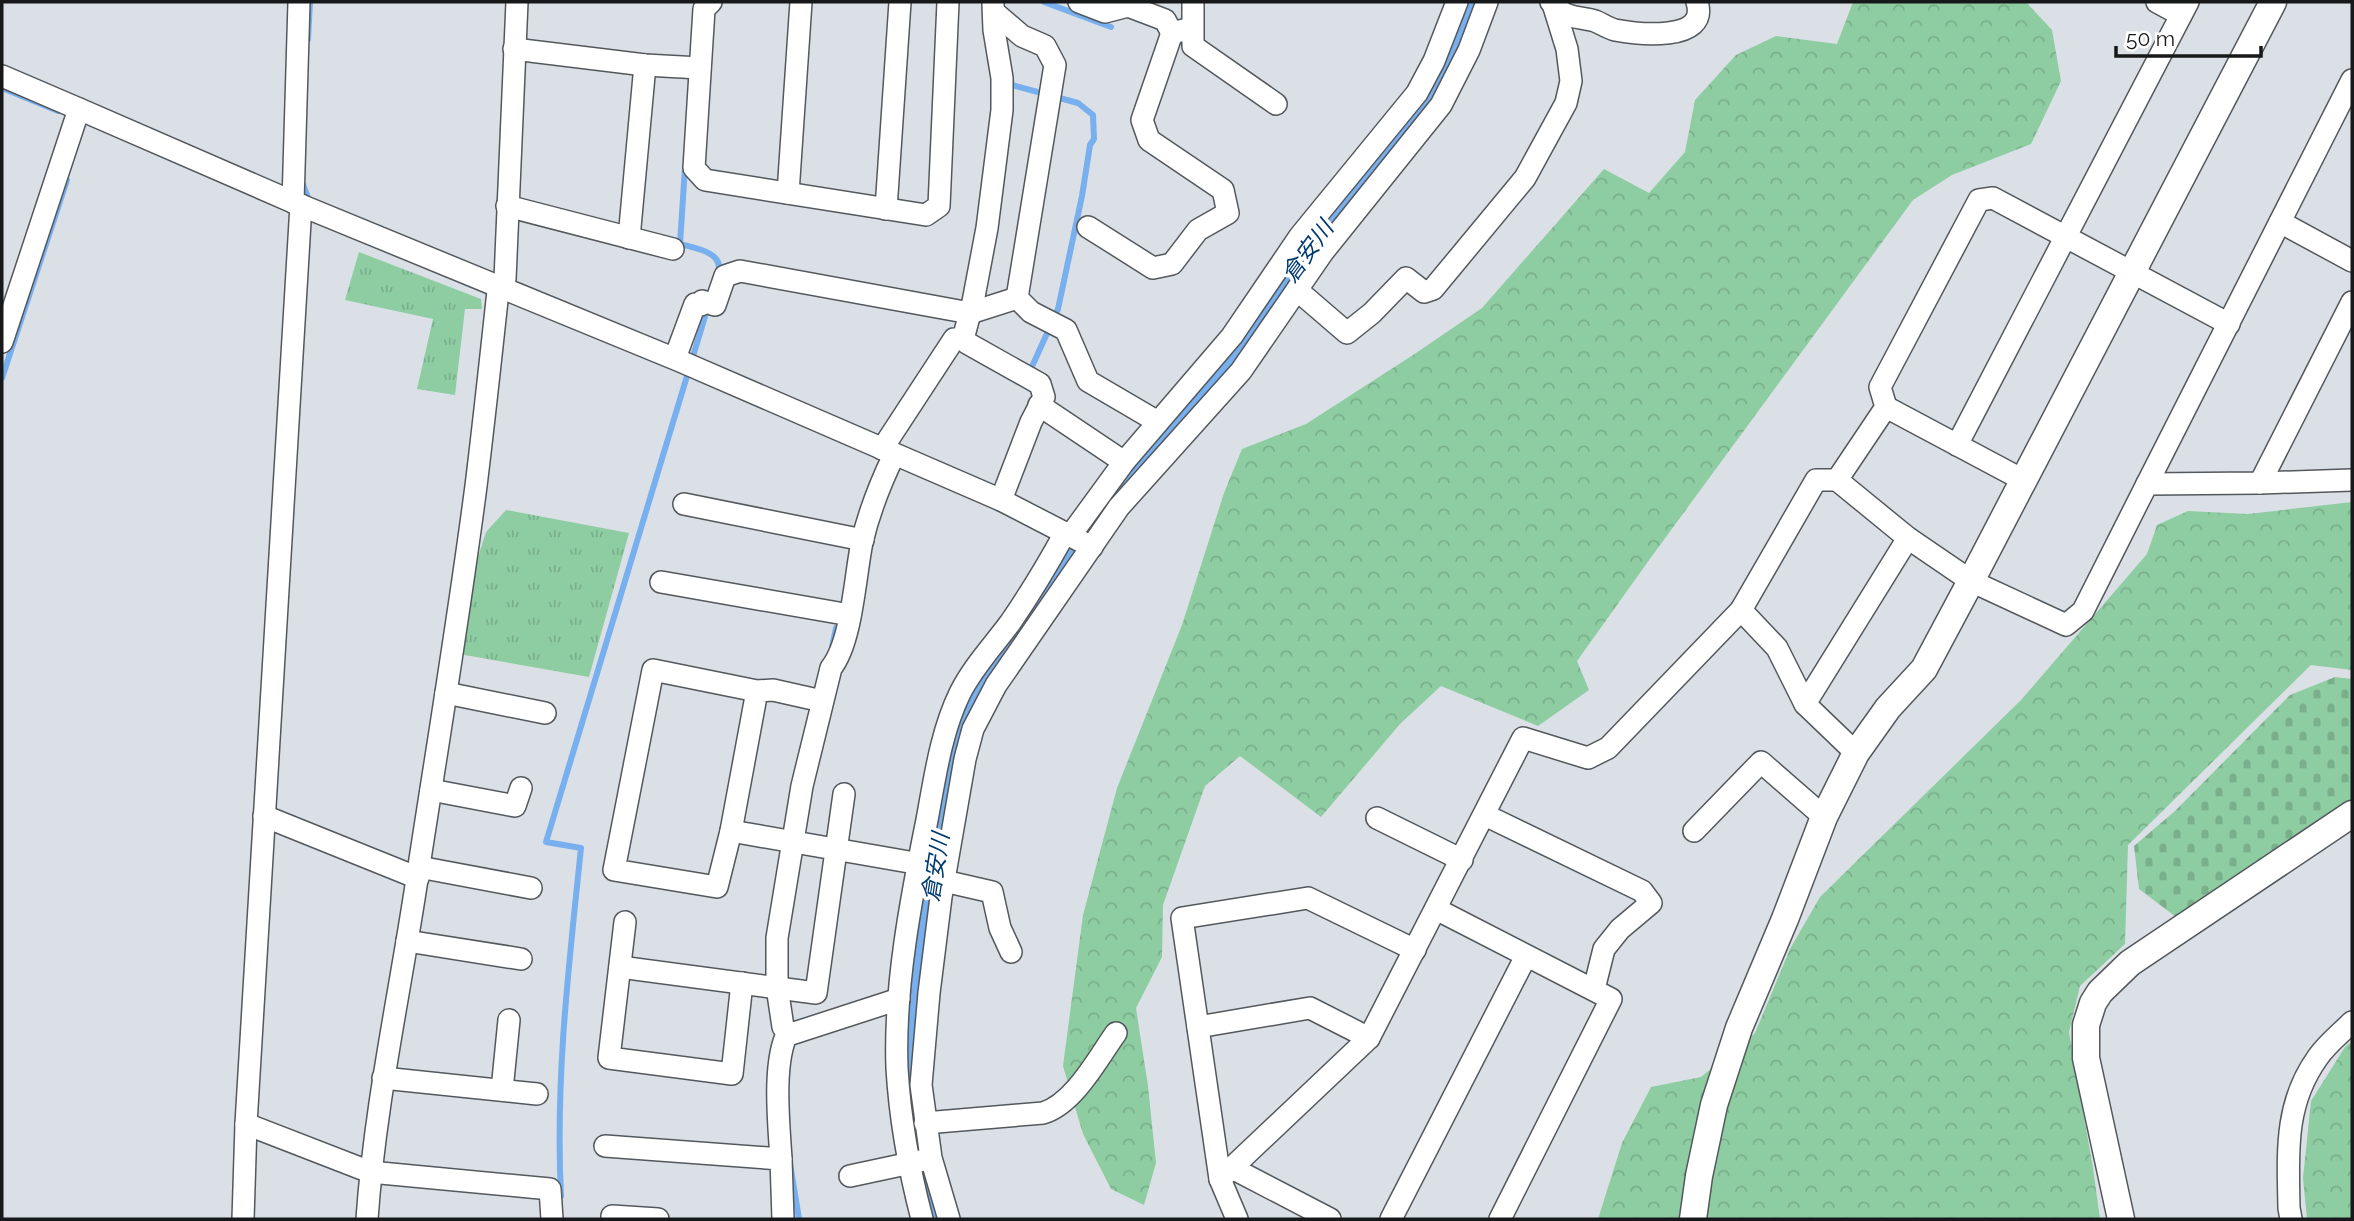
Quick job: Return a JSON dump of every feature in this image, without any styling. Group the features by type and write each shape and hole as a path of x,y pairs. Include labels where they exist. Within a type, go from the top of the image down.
{"street":[{"path":"243,1219 264,816 302,208 299,2"},
{"path":"367,1219 370,1172 383,1078 446,693 475,487 498,291 505,279 517,2"},
{"path":"712,2 704,9 694,168 705,180 926,215 939,205 948,2"},
{"path":"788,193 801,2"},
{"path":"886,209 900,2"},
{"path":"1079,2 1105,12 1128,6 1165,20 1183,30 1193,46 1276,104"},
{"path":"1088,227 1153,268 1172,264 1198,230 1228,213 1223,190 1149,140 1142,120 1193,2"},
{"path":"948,1219 919,1161 925,1124 921,1085 929,992 934,869 949,718 971,675 1031,594 1068,534 1124,462 1232,336 1300,236 1417,93 1434,61 1457,2"},
{"path":"922,1219 919,1161 897,1065 899,999 980,713 996,685 1124,501 1241,371 1323,252 1441,105 1469,50 1487,2"},
{"path":"1552,3 1564,14 1614,29 1670,34 1685,30 1694,22 1699,8 1698,2"},
{"path":"1956,445 2185,8 2157,2"},
{"path":"1693,1219 1714,1105 1739,1028 1824,817 1856,753 1888,708 1924,669 2273,2"},
{"path":"1297,290 1347,333 1372,313 1406,278 1424,292 1433,289 1525,178 1566,103 1571,80 1567,49 1552,3"},
{"path":"997,12 1022,36 1045,46 1055,65 1017,299"},
{"path":"963,339 966,313 988,216 1002,110 1002,78 994,30 997,12"},
{"path":"514,49 645,65 700,68"},
{"path":"629,239 645,65"},
{"path":"2,76 302,208 501,286 683,363 889,457 1002,500 1092,547"},
{"path":"1226,1174 1368,1038 1523,738 1588,758 1608,748 1741,610 1816,480 1837,480 1908,538 1971,581 2066,625 2083,611 2352,80"},
{"path":"2,342 79,108"},
{"path":"2023,480 1886,407 1880,387 1979,200 1993,198 2229,324"},
{"path":"507,206 673,250"},
{"path":"2280,222 2352,261"},
{"path":"683,363 695,304 701,305 702,301 715,305 726,276 740,271 966,313 1017,299"},
{"path":"1017,299 1031,312 1066,330 1088,381 1158,422"},
{"path":"2260,483 2352,302"},
{"path":"783,1219 778,1093 786,1035 777,987 777,938 790,840 822,701 831,668 838,660 850,615 858,539 872,508 889,457 954,339 963,339 1040,384 1044,397 1002,500"},
{"path":"1039,405 1124,462"},
{"path":"1837,480 1886,407"},
{"path":"2147,484 2352,480"},
{"path":"1106,488 1124,501"},
{"path":"684,504 858,539"},
{"path":"1805,704 1908,538"},
{"path":"661,582 850,615"},
{"path":"1741,610 1777,649 1805,704 1856,753"},
{"path":"757,691 718,887 614,870 653,670 822,701"},
{"path":"446,693 545,713"},
{"path":"1694,831 1761,762 1824,817"},
{"path":"431,790 515,806 521,788"},
{"path":"620,967 816,993 845,794"},
{"path":"2121,1219 2086,1058 2086,1025 2093,1003 2111,980 2130,963 2352,814"},
{"path":"1485,815 1642,891 1651,903 1620,929 1604,949 1594,989"},
{"path":"264,816 418,872 531,888"},
{"path":"1377,818 1462,860"},
{"path":"730,831 790,840 934,869 992,892 1000,928 1011,952"},
{"path":"1237,1219 1198,1027 1182,918 1308,898 1415,950"},
{"path":"1436,909 1611,999 1500,1219"},
{"path":"625,922 609,1058 732,1074 742,983"},
{"path":"407,941 521,959"},
{"path":"1391,1219 1526,956"},
{"path":"786,1035 899,999"},
{"path":"1198,1027 1310,1008 1368,1038"},
{"path":"502,1090 509,1020"},
{"path":"2291,1219 2288,1137 2296,1098 2318,1056 2352,1022"},
{"path":"925,1124 1043,1113 1057,1109 1077,1087 1116,1033"},
{"path":"383,1078 537,1094"},
{"path":"250,1125 370,1172 550,1189 552,1219"},
{"path":"605,1146 780,1159"},
{"path":"850,1177 919,1161"},
{"path":"1226,1174 1330,1219"},
{"path":"612,1216 658,1219"}],"green space":[{"path":"1853,2 2026,2 2052,30 2061,81 2031,144 1952,175 1913,200 1577,661 1589,690 1538,726 1441,686 1400,724 1321,817 1240,756 1205,786 1163,905 1162,957 1136,1008 1156,1163 1144,1205 1111,1189 1083,1134 1063,1066 1083,915 1117,788 1182,625 1224,493 1242,449 1306,424 1482,308 1604,169 1649,193 1685,152 1695,100 1736,55 1776,36 1837,44"},
{"path":"359,252 481,299 482,309 465,309 455,395 417,389 433,319 345,300"},
{"path":"2352,502 2352,670 2311,665 2128,845 2125,944 2080,986 2069,1032 2100,1219 1598,1219 1622,1143 1651,1087 1701,1077 1755,1033 1790,949 1820,897 2021,700 2147,554 2157,525 2188,511 2248,514"},
{"path":"506,510 629,533 589,677 459,654 471,579 486,532"},
{"path":"2335,677 2352,679 2352,801 2176,917 2139,889 2134,846 2175,811 2290,695"},
{"path":"2352,1041 2352,1219 2307,1219 2303,1178 2311,1101 2345,1047"}],"waterway":[{"path":"308,39 310,2"},
{"path":"1044,2 1111,27"},
{"name":"倉安川","path":"1119,486 1237,351 1309,244 1423,107 1453,58 1471,2"},
{"path":"1011,79 1012,85 1078,103 1093,115 1094,139 1090,145 1058,309 1030,371 1027,370"},
{"path":"2,88 58,111"},
{"path":"685,167 680,244 700,249 713,256 719,266 718,273"},
{"path":"2,378 67,180"},
{"path":"302,182 309,200 308,205"},
{"path":"561,1196 562,1065 581,848 546,842 707,310"},
{"name":"倉安川","path":"938,1219 923,1163 912,1090 914,1006 934,850 952,759 968,706 988,671 1031,615 1075,546"},
{"path":"832,647 836,628"},
{"path":"790,1163 799,1219"}]}
